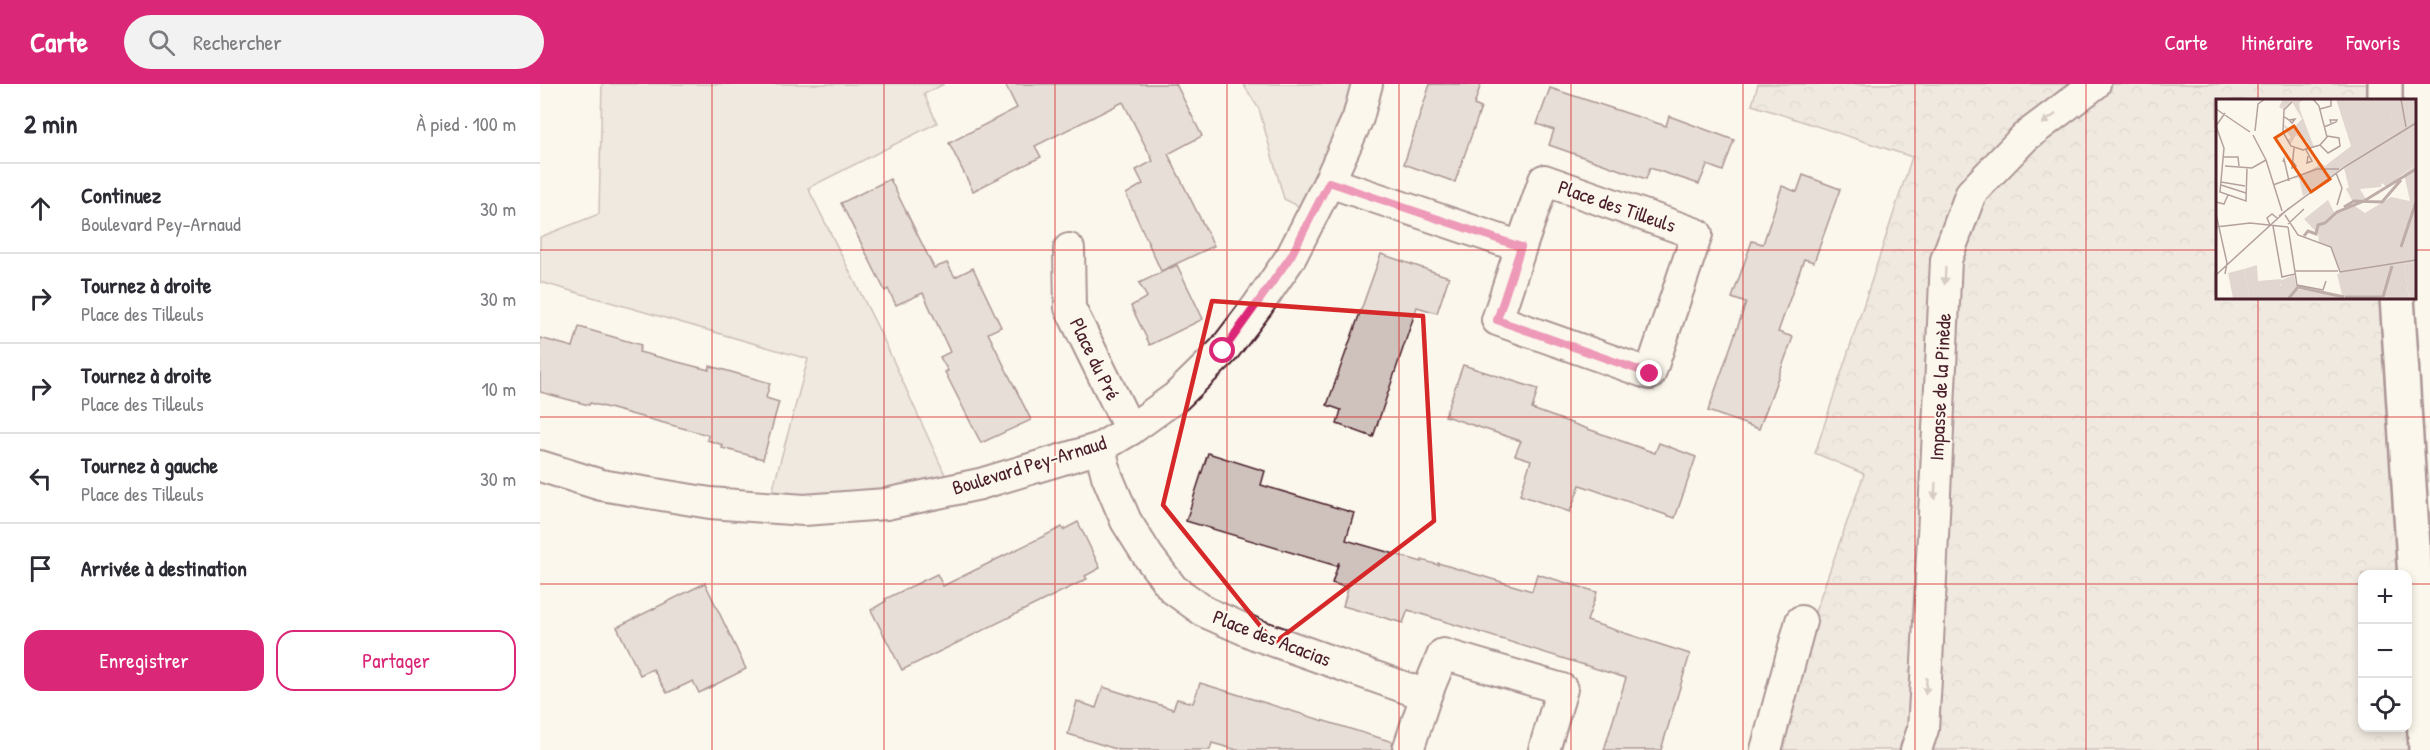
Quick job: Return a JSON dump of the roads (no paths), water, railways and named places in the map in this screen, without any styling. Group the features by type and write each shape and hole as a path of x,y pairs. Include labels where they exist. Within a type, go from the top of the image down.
{"main road":[{"path":"2397,298 2426,750"}],"street":[{"name":"Boulevard Pey-Arnaud","path":"540,466 601,485 710,503 804,510 886,504 980,484 1100,448 1176,397 1223,351 1291,256 1329,182 1358,118 1366,84"},
{"name":"Impasse de la Pinède","path":"1916,750 1923,729 1928,663 1946,260 1971,193 2025,136 2096,84"},
{"name":"Place des Tilleuls","path":"1544,180 1697,234 1650,374 1497,320 1521,247 1544,180"},
{"path":"1329,182 1521,247"},
{"name":"Place du Pré","path":"1069,249 1070,308 1130,430"},
{"name":"Place des Acacias","path":"1100,448 1107,476 1126,521 1148,556 1173,589 1205,612 1257,635 1426,695"},
{"path":"1766,750 1801,621"},
{"path":"1408,750 1426,695 1443,654 1562,689 1544,750"}]}
